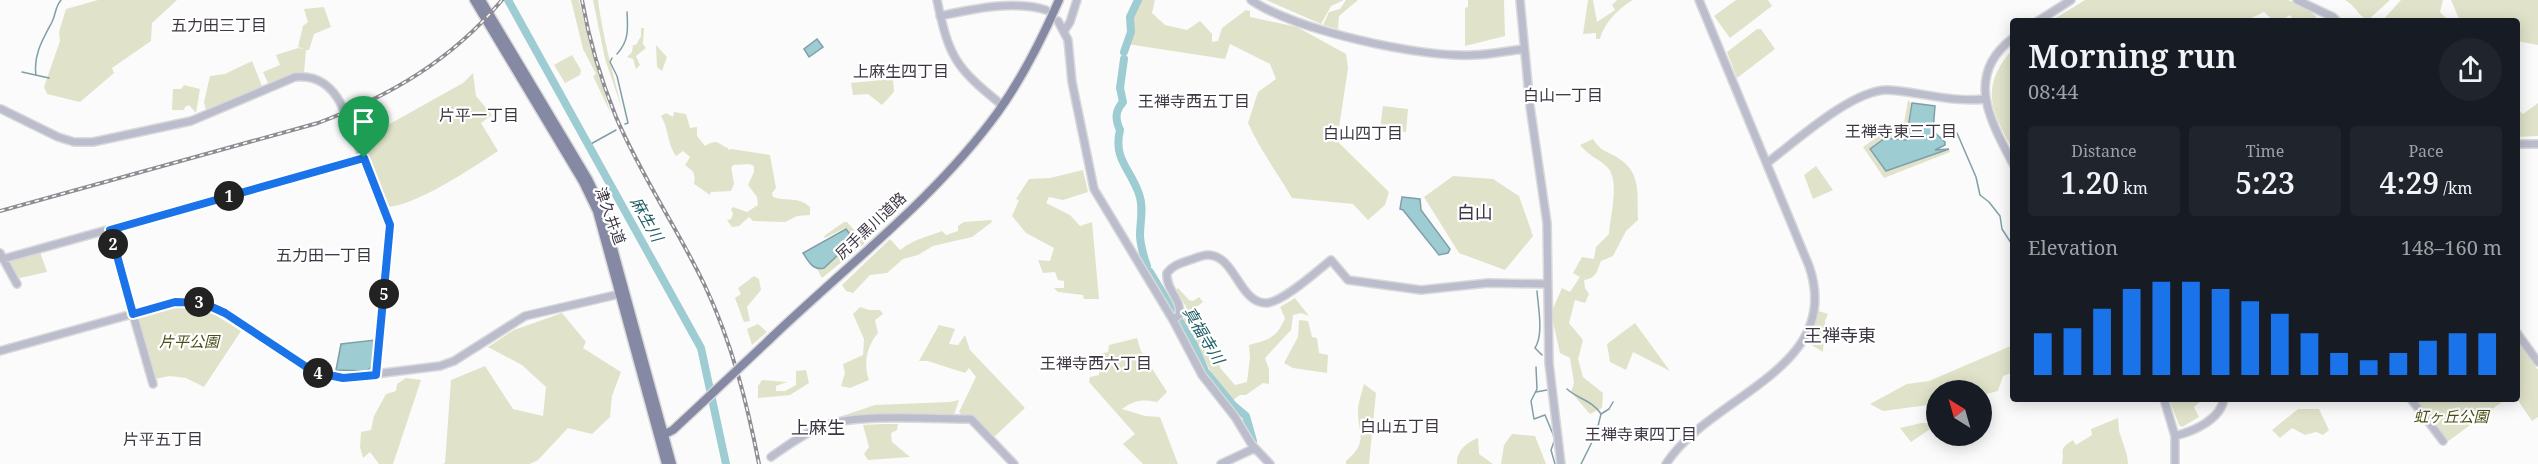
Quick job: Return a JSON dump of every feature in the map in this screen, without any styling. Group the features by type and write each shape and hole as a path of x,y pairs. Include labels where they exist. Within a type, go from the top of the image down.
{"main road":[{"name":"津久井道","path":"474,0 591,197 623,293 662,436 672,464"},
{"name":"津久井道","path":"481,0 596,194 607,222 623,293"},
{"name":"尻手黒川道路","path":"662,436 703,402 936,185 969,149 1002,105 1035,51 1059,0"},
{"name":"津久井道","path":"662,436 666,464"}],"street":[{"path":"937,0 948,45 963,71 1002,105"},
{"path":"1064,30 1070,22 1077,0"},
{"path":"1251,0 1267,10 1322,30 1416,51 1472,56 1523,49"},
{"path":"1520,0 1523,49 1547,223 1549,363 1561,464"},
{"path":"1666,464 1695,431 1788,360 1799,348 1811,326 1816,298 1812,277 1699,0"},
{"path":"2043,18 2071,0"},
{"path":"2297,0 2335,18"},
{"path":"940,16 1010,2 1030,3 1046,10"},
{"path":"1058,21 1064,30 1070,48 1072,82 1092,186 1176,318 1203,375 1255,448 1270,464"},
{"path":"2010,40 2002,47 1990,64 1985,99 1989,117 2010,158"},
{"path":"1,109 58,137 84,143 115,139 191,121 295,76 311,77 325,83 342,104 390,225 376,375"},
{"path":"1767,163 1849,101 1867,93 1891,90 1969,101 1985,99"},
{"path":"2520,144 2538,144"},
{"path":"17,284 2,256 110,230 364,158"},
{"path":"110,230 153,384"},
{"path":"1176,318 1180,308 1168,285 1167,273 1174,265 1204,255 1211,255 1221,260 1252,298 1263,303 1279,300 1331,260 1348,280 1421,290 1488,283 1547,284"},
{"path":"0,351 175,302 203,303 225,313 314,372 343,378 376,375 440,366 454,361 525,316 623,293"},
{"path":"2520,337 2538,362"},
{"path":"2165,402 2175,435 2175,464"},
{"path":"2175,435 2212,418 2218,413 2223,402"},
{"path":"2413,402 2443,441"},
{"path":"771,457 810,431 826,424 870,420 971,419 1014,464"},
{"path":"1221,464 1255,448"}],"green space":[{"path":"98,0 177,0 152,23 151,41 112,68 114,73 80,102 47,94 44,87 60,41 59,32 66,9"},
{"path":"571,0 579,0 611,114 593,76 596,74 583,49"},
{"path":"593,0 598,0 605,42 622,109 605,59"},
{"path":"1139,0 1155,0 1152,13 1165,25 1187,30 1200,21 1212,34 1212,42 1218,41 1222,28 1246,10 1250,11 1250,17 1297,27 1346,54 1348,68 1337,141 1389,192 1385,205 1368,220 1353,204 1292,198 1248,123 1258,92 1276,79 1270,64 1230,44 1225,59 1127,44"},
{"path":"1266,0 1344,0 1331,6 1321,24"},
{"path":"1346,0 1358,0 1339,16 1338,29 1323,25 1329,12 1340,9"},
{"path":"1468,0 1504,0 1505,36 1465,46 1465,8 1468,7"},
{"path":"1588,0 1593,0 1597,22 1615,10 1612,5 1617,0 1633,0 1613,16 1600,39 1596,39 1596,33 1583,34"},
{"path":"1736,0 1768,0 1772,6 1730,38 1714,16"},
{"path":"2085,0 2288,0 2304,6 2316,16 2316,18 2292,18 2290,15 2285,18 2271,18 2264,12 2251,18 2056,18"},
{"path":"2345,0 2390,0 2370,18 2362,16"},
{"path":"2401,0 2443,0 2440,12 2446,18 2385,18"},
{"path":"2451,0 2538,0 2538,45 2520,42 2520,18 2459,18"},
{"path":"324,7 331,27 314,34 309,50 306,50 304,73 292,74 268,83 263,72 280,65 276,55 298,48 305,49 298,47 303,26 308,22 304,9"},
{"path":"641,28 644,28 643,44 646,48 636,56 640,65 636,69 633,59 627,57 641,36"},
{"path":"1757,29 1761,29 1775,49 1737,78 1727,52"},
{"path":"656,45 667,57 662,71 657,67"},
{"path":"2010,53 2010,144 1999,123 1992,99 1992,87 2002,63"},
{"path":"572,55 581,70 580,75 565,83 554,65"},
{"path":"252,61 262,86 206,110 204,102 210,76 225,74"},
{"path":"473,73 476,96 492,115 481,123 498,151 427,194 412,201 386,207 361,140 463,83"},
{"path":"893,79 894,92 882,105 868,94 853,95 851,83"},
{"path":"184,85 200,89 196,113 189,105 184,110 172,110 173,89 181,89"},
{"path":"1908,100 1911,103 1906,140 1885,137 1869,149 1886,172 1949,149 1950,152 1884,178 1863,147 1883,133 1902,135"},
{"path":"2538,103 2538,136 2520,137 2520,112 2523,114"},
{"path":"1383,106 1408,109 1406,132 1380,129"},
{"path":"674,112 686,114 690,128 697,127 697,136 705,146 717,142 728,148 734,184 731,191 711,192 710,195 694,184 695,177 685,165 690,157 683,151 676,156 661,116 666,113 673,117"},
{"path":"1593,139 1603,150 1624,162 1634,176 1638,220 1626,231 1613,256 1601,261 1594,276 1584,280 1589,294 1585,303 1575,300 1569,323 1583,340 1578,359 1583,377 1603,393 1602,408 1590,414 1571,392 1574,383 1570,358 1560,353 1551,313 1562,288 1570,292 1580,277 1573,273 1582,257 1594,259 1596,247 1609,234 1614,198 1613,179 1606,166 1580,145"},
{"path":"728,150 770,155 776,188 772,193 773,197 797,200 806,204 810,207 810,215 797,216 785,222 753,221 749,217 739,226 732,227 727,220 731,219 733,207 747,212 758,205 757,197 748,185 754,172 754,166 733,165 731,169"},
{"path":"1816,166 1833,190 1813,199 1804,175"},
{"path":"1083,170 1088,192 1063,200 1049,197 1046,203 1070,215 1080,226 1092,222 1099,299 1084,299 1083,295 1058,292 1054,288 1064,288 1064,281 1058,280 1055,272 1043,273 1038,260 1050,261 1054,248 1026,233 1012,216 1019,200 1016,199 1029,179 1050,178"},
{"path":"1453,176 1493,179 1519,196 1533,236 1505,270 1459,253 1424,197"},
{"path":"991,220 992,222 972,237 933,246 918,255 903,259 887,273 870,275 853,293 846,291 842,285 890,239 900,250 942,231 946,235 958,231 958,226 964,222"},
{"path":"847,222 864,241 864,244 822,278 816,267 824,268 854,240 845,228 825,238 824,236"},
{"path":"40,252 47,272 20,278 9,264 12,260"},
{"path":"754,276 759,279 761,290 747,307 750,321 744,322 735,298 741,294 738,288"},
{"path":"1178,288 1189,300 1193,301 1199,297 1203,302 1195,308 1200,317 1198,324 1221,369 1235,385 1247,382 1249,345 1271,337 1282,325 1285,318 1280,307 1295,298 1309,316 1301,313 1293,315 1291,330 1265,358 1269,369 1269,384 1263,383 1246,395 1240,395 1228,401 1182,322 1188,310 1176,290"},
{"name":"片平公園","path":"181,305 206,309 241,331 204,387 186,378 170,376 155,379 138,317"},
{"path":"860,307 880,310 883,314 875,320 878,333 867,355 866,367 869,380 850,388 841,386 845,373 843,364 863,355 864,339 853,314"},
{"path":"1815,310 1828,314 1825,321 1823,352 1805,341"},
{"path":"562,313 586,342 583,348 621,372 612,396 610,417 592,434 568,428 538,460 530,464 443,464 445,463 451,380 485,366 513,409 543,416 546,387 522,365 488,347 514,330"},
{"path":"1299,320 1308,321 1312,337 1317,338 1319,353 1328,355 1327,373 1293,368 1284,363 1298,337"},
{"path":"1635,323 1670,371 1633,352 1626,370 1610,362 1607,344"},
{"path":"758,324 767,332 752,345 747,329"},
{"path":"939,325 955,329 949,344 958,345 965,335 970,350 1025,408 993,438 973,416 962,415 959,412 976,377 969,368 965,373 928,361 919,361"},
{"path":"1137,338 1141,351 1167,392 1157,402 1139,401 1122,409 1145,416 1160,417 1178,464 1143,464 1123,444 1135,434 1089,382 1090,377 1099,375 1100,354 1108,352 1109,345"},
{"name":"虹ヶ丘公園","path":"2520,344 2538,370 2538,417 2532,421 2519,402"},
{"path":"2010,346 2010,373 2003,376 1998,391 1992,392 1992,380 1931,380"},
{"path":"806,370 809,383 790,395 758,398 758,386 762,380 787,382 776,386 776,391 785,391 796,385 796,371"},
{"path":"406,378 421,380 393,464 379,464 370,452 363,458 360,447 361,432 371,430 374,416 386,394 396,391 397,384"},
{"path":"1926,381 1926,405 1883,411 1870,404 1907,384"},
{"path":"1364,384 1376,393 1369,464 1346,464 1360,442 1358,408"},
{"path":"959,400 954,415 839,417 875,405"},
{"path":"2170,402 2200,402 2194,407 2199,417 2182,427 2179,425"},
{"name":"虹ヶ丘公園","path":"2416,402 2502,402 2447,442"},
{"path":"2298,409 2319,409 2329,430 2323,435 2316,432 2305,435 2292,428 2280,438 2272,430"},
{"path":"2118,418 2128,464 2062,464 2063,450 2068,443 2073,440 2076,445 2092,435 2091,429"},
{"path":"1926,423 1926,432 1911,442 1900,428"},
{"path":"898,424 897,430 891,433 892,442 910,457 868,460 864,454 869,447 863,425"},
{"path":"1512,434 1535,436 1546,464 1501,464 1504,445"},
{"path":"1478,438 1479,454 1493,464 1457,464 1458,455 1463,448"}],"water":[{"path":"817,39 823,47 809,57 804,49"},
{"path":"1912,103 1935,106 1933,131 1945,142 1945,145 1935,150 1949,149 1886,171 1870,149 1885,138 1906,140"},
{"path":"1402,197 1420,199 1421,210 1450,249 1448,253 1439,255 1400,209"},
{"path":"846,229 854,240 824,268 820,269 811,265 803,253"},
{"path":"375,340 373,366 366,371 336,370 341,344"}],"waterway":[{"path":"36,75 35,68 40,47 61,0"},
{"name":"麻生川","path":"508,0 701,348 726,464"},
{"name":"真福寺川","path":"1124,52 1131,32 1130,17 1138,0"},
{"path":"617,54 626,39 627,12"},
{"path":"612,58 610,62 617,76 628,123 625,124"},
{"name":"真福寺川","path":"1124,59 1120,88 1123,102 1117,115 1120,130 1118,140 1123,163 1140,199 1142,209 1140,238 1147,266"},
{"path":"22,72 49,78"},
{"path":"589,145 616,130"},
{"path":"1957,133 1976,177 1980,195 2000,216 2002,229 2010,241"},
{"name":"真福寺川","path":"1150,272 1194,345 1205,371 1233,405 1246,416 1253,441"},
{"path":"1537,291 1540,328 1535,348 1542,355"},
{"path":"1536,367 1537,389 1531,401 1534,419 1545,415 1555,439 1551,450 1555,464"},
{"path":"1567,389 1594,406 1601,414 1596,434 1581,464"},
{"path":"1536,392 1547,390"},
{"path":"1601,414 1609,409 1613,402"}],"railway":[{"path":"0,211 318,123 345,112 395,88 441,58 462,41 502,0"},
{"path":"582,0 596,60 616,117 715,308 744,396 759,464"}],"district":[{"name":"五力田三丁目","path":"219,25"},
{"name":"上麻生四丁目","path":"901,71"},
{"name":"白山一丁目","path":"1563,95"},
{"name":"王禅寺西五丁目","path":"1194,101"},
{"name":"片平一丁目","path":"479,115"},
{"name":"王禅寺東三丁目","path":"1901,131"},
{"name":"白山四丁目","path":"1363,133"},
{"name":"白山","path":"1475,213"},
{"name":"五力田一丁目","path":"324,255"},
{"name":"王禅寺東","path":"1840,336"},
{"name":"王禅寺西六丁目","path":"1096,363"},
{"name":"白山五丁目","path":"1400,426"},
{"name":"上麻生","path":"818,428"},
{"name":"王禅寺東四丁目","path":"1641,434"},
{"name":"片平五丁目","path":"163,439"}],"route":[{"path":"364,158 390,225 376,375 343,378 314,372 225,313 203,303 175,302 133,314 110,230 364,158"}]}
